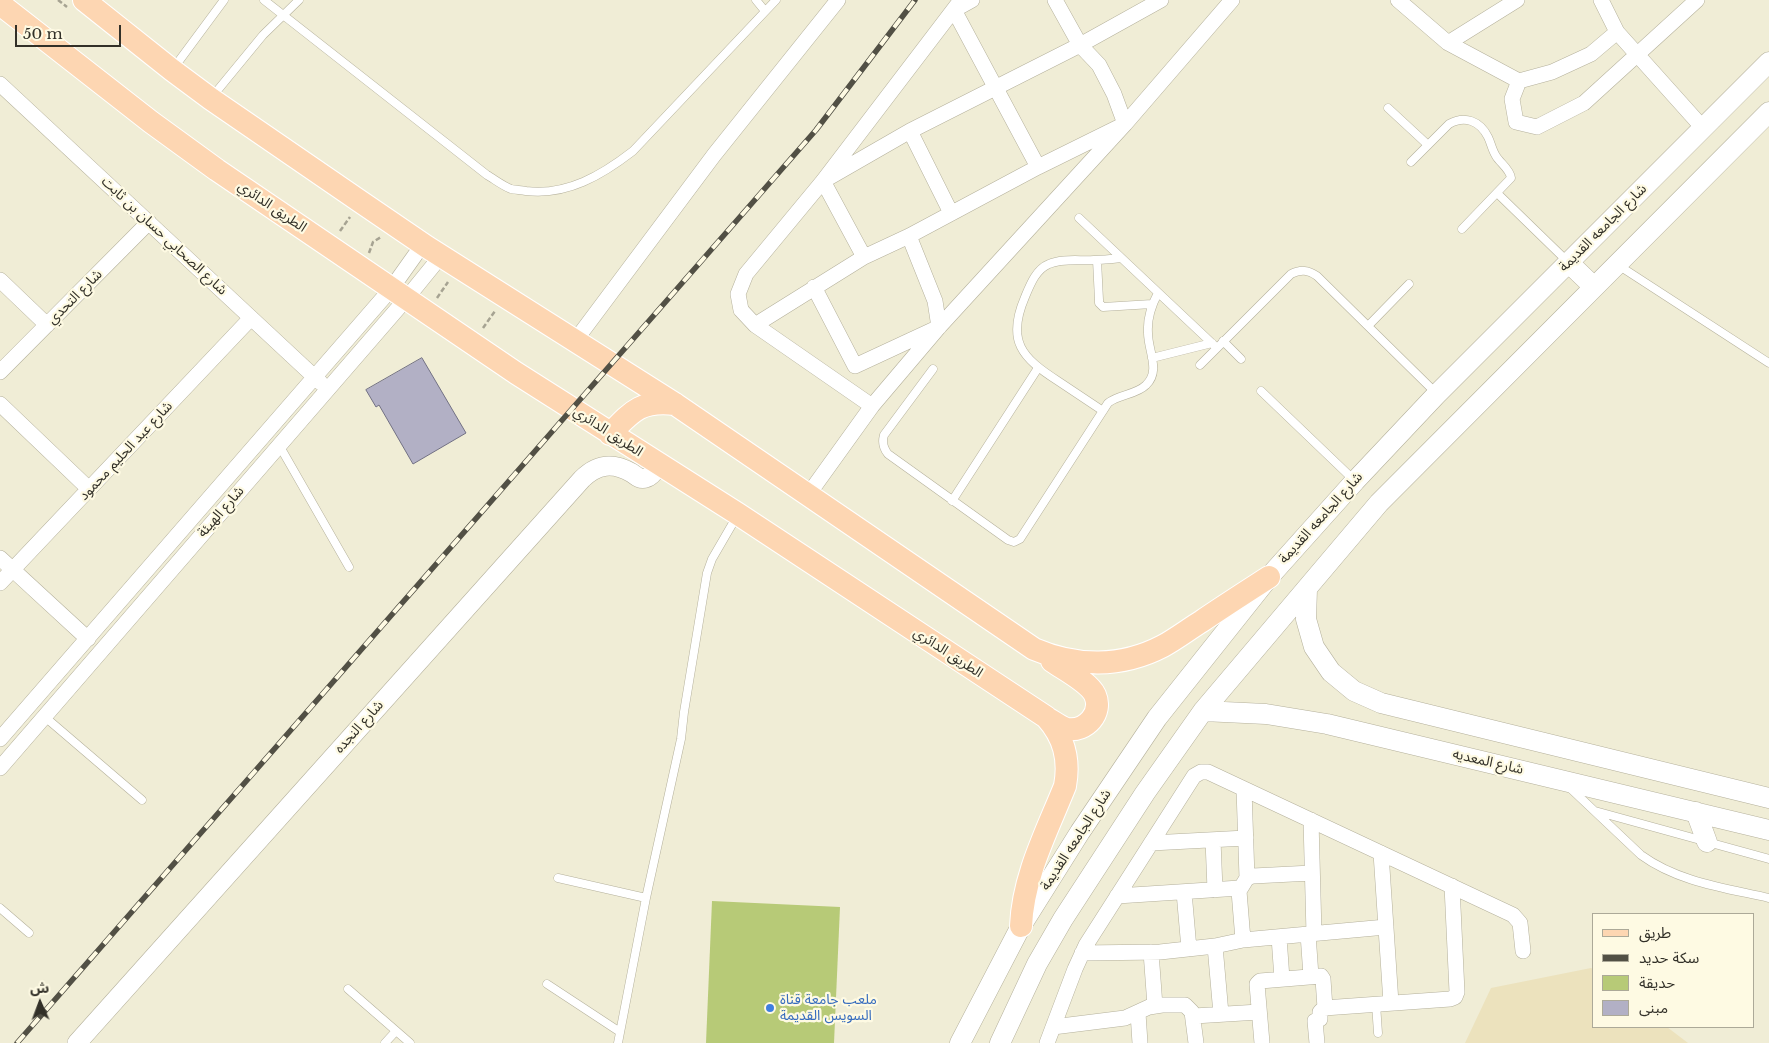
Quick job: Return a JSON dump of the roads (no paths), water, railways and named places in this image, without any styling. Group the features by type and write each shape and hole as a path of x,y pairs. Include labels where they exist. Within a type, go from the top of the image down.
{"main road":[{"path":"87,1 211,99 432,250 675,404 1087,685 1095,694 1098,705 1095,716 1088,725 1077,729 1066,728 1046,717"},
{"name":"الطريق الدائري","path":"0,4 180,144 398,294 610,434 738,514 1046,717 1064,745 1067,776 1065,786 1027,883 1021,926"},
{"name":"شارع الجامعه القديمة","path":"960,1043 1021,926 1080,832 1157,718 1269,577 1355,481 1437,394 1769,62"},
{"path":"1000,1043 1037,964 1063,919 1144,793 1204,711 1379,503 1769,112"},
{"path":"1568,262 1594,287"},
{"path":"610,434 632,412 645,405 660,402 675,404"},
{"path":"1034,649 1048,655 1078,662 1108,663 1138,657 1164,645 1269,577"},
{"path":"1307,589 1306,619 1314,647 1331,672 1354,692 1381,703 1769,798"},
{"name":"شارع المعديه","path":"1204,711 1266,714 1296,718 1769,830"},
{"path":"1522,770 1530,738"},
{"path":"1696,812 1707,842"}],"street":[{"path":"575,341 714,155 838,0"},
{"path":"872,406 755,325 741,310 738,294 746,274 823,181 957,5 972,0"},
{"path":"1055,0 1080,45 1099,65 1114,94 1126,124"},
{"path":"823,181 910,131 1080,45 1160,0"},
{"path":"808,495 872,406 939,327 1126,124 1232,0"},
{"path":"1398,0 1448,43 1519,81 1552,72 1591,54 1617,32"},
{"path":"1448,43 1517,0"},
{"path":"1601,0 1617,32 1703,128"},
{"path":"1519,81 1512,99 1516,122 1537,127 1584,103 1697,0"},
{"path":"957,5 994,87 1038,167"},
{"name":"شارع الصحابي حسان بن ثابت","path":"0,84 327,389"},
{"path":"755,325 864,257 909,236 1038,167 1126,124"},
{"path":"910,131 951,213"},
{"path":"823,181 864,257"},
{"name":"شارع التحدي","path":"0,372 149,222"},
{"path":"909,236 935,300 939,327"},
{"name":"شارع الهيئة","path":"0,768 327,389 432,250"},
{"name":"شارع الهيئة","path":"0,739 315,377 398,294 432,250"},
{"path":"0,280 47,325"},
{"path":"814,288 855,366"},
{"name":"شارع عبد الحليم محمود","path":"0,583 251,318"},
{"path":"842,385 855,366 939,327"},
{"path":"0,404 89,489"},
{"name":"شارع النجده","path":"77,1043 582,478 590,471 606,465 620,468 645,479 660,465"},
{"path":"0,558 88,639"},
{"path":"1047,1043 1082,953 1194,776 1198,773 1208,772 1518,918 1523,951"},
{"path":"1243,940 1239,894 1244,883 1246,838 1244,789"},
{"path":"1311,976 1312,820"},
{"path":"1151,843 1246,838"},
{"path":"1213,840 1215,890"},
{"path":"1381,853 1386,927 1384,1004"},
{"path":"1117,896 1215,890 1244,883 1253,876 1312,873"},
{"path":"1317,1043 1315,1021 1320,1019 1321,1011 1325,1008 1450,1000 1456,995 1452,886"},
{"path":"1184,892 1189,949"},
{"path":"1082,953 1151,952 1189,949 1243,940 1386,927"},
{"path":"1279,937 1282,979"},
{"path":"1215,946 1221,1014"},
{"path":"1151,952 1155,1006"},
{"path":"1262,1043 1258,983 1261,980 1319,976 1323,978 1325,1008"},
{"path":"1053,1027 1125,1018 1155,1006 1185,1005 1194,1016 1196,1043"},
{"path":"1194,1016 1259,1012"},
{"path":"1138,1014 1140,1043"}],"lane":[{"path":"264,0 487,175 511,189 538,192 566,189 612,167 633,151 776,0"},
{"path":"211,99 264,35 299,0"},
{"path":"756,0 765,11"},
{"path":"172,70 223,1"},
{"path":"1388,108 1428,145"},
{"path":"1411,162 1455,120 1468,119 1475,122 1486,132 1495,154 1510,173 1510,181 1462,229"},
{"path":"1497,193 1568,262"},
{"path":"1079,218 1214,345"},
{"path":"1103,411 1026,358 1017,332 1018,318 1033,280 1038,271 1046,265 1055,262 1121,258"},
{"path":"1097,260 1099,300 1103,307 1152,304"},
{"path":"1617,264 1769,362"},
{"path":"1152,358 1214,345 1223,341 1291,274 1304,270 1317,276 1437,394"},
{"path":"1368,326 1409,284"},
{"path":"933,369 884,435 883,445 888,454 952,501 1008,540 1017,541 1112,399 1146,386 1153,373 1148,318 1158,293"},
{"path":"1223,341 1241,359"},
{"path":"1200,365 1214,345"},
{"path":"952,501 1038,368"},
{"path":"1262,391 1355,481"},
{"path":"279,445 348,567"},
{"path":"618,1043 646,898 681,739 682,720 708,573 712,559 738,514"},
{"path":"45,717 142,800"},
{"path":"1560,780 1641,855 1669,872 1684,878 1769,898"},
{"path":"1594,811 1769,859"},
{"path":"558,878 646,898"},
{"path":"0,908 28,933"},
{"path":"547,984 620,1032"},
{"path":"348,989 410,1043"},
{"path":"1378,1033 1384,1004"},
{"path":"385,1043 396,1031"}],"railway":[{"path":"17,1043 816,130 915,0"}],"place":[{"name":"ملعب جامعة قناة السويس القديمة","path":"770,1008"}]}
